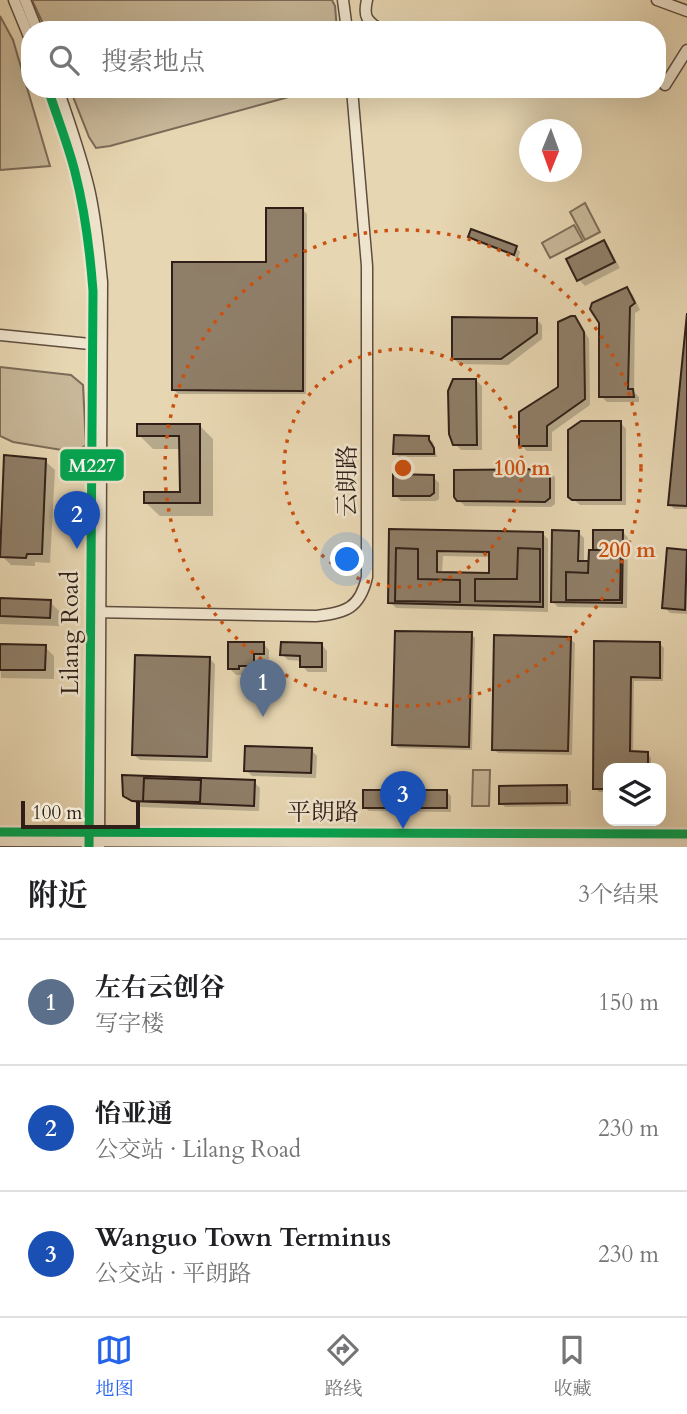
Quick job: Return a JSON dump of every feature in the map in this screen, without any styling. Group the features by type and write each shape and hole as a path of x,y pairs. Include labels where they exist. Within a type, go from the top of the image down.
{"street":[{"path":"14,0 23,21"},
{"path":"24,0 33,21"},
{"path":"343,0 346,21"},
{"path":"367,0 364,12 369,21"},
{"path":"657,0 687,11"},
{"path":"666,83 687,50"},
{"name":"Lilang Road","path":"51,98 69,151 86,222 98,345"},
{"name":"Lilang Road","path":"61,98 89,189 102,282 98,345 94,840"},
{"name":"云朗路","path":"96,612 316,616 346,610 357,602 364,590 367,577 367,266 353,98"},
{"path":"0,335 98,345"},
{"name":"平朗路","path":"0,832 94,840 687,843"},
{"name":"平朗路","path":"0,841 687,834"}],"shaded area":[{"path":"32,0 332,0 336,21 42,21"},
{"path":"0,16 13,40 21,67 21,98 30,98 50,166 0,170"},
{"path":"74,98 285,98 110,146 96,148"},
{"path":"585,203 600,232 585,240 570,212"},
{"path":"574,225 583,241 550,258 542,243"},
{"path":"0,367 71,375 83,385 86,445 74,452 13,442 0,436"},
{"path":"473,770 490,770 489,806 472,806"}],"building":[{"path":"266,208 303,208 303,391 172,390 172,262 266,262"},
{"path":"471,229 517,246 514,255 468,237"},
{"path":"604,240 615,262 577,281 566,259"},
{"path":"627,287 635,303 630,307 628,389 633,389 634,397 599,397 599,323 590,309 592,303"},
{"path":"687,313 687,506 668,505"},
{"path":"575,316 584,332 585,399 547,426 547,446 519,446 519,412 558,387 558,322"},
{"path":"452,317 537,318 537,333 501,359 452,359"},
{"path":"453,379 476,379 477,445 453,445 449,434 448,391"},
{"path":"581,421 621,421 621,500 572,500 568,497 568,430"},
{"path":"137,424 200,424 200,503 144,503 144,492 180,492 179,436 137,436"},
{"path":"394,435 429,436 434,454 393,454"},
{"path":"4,455 46,459 42,554 27,554 26,558 0,557"},
{"path":"550,469 550,498 545,502 457,501 454,497 454,470"},
{"path":"393,474 434,475 434,493 430,496 393,496"},
{"path":"389,529 543,532 543,607 388,603","holes":["437,551 489,552 489,573 437,572"]},
{"path":"552,530 579,531 578,561 593,561 593,530 623,530 622,603 551,602"},
{"path":"396,548 418,549 418,579 460,580 460,602 395,601"},
{"path":"518,548 540,549 540,602 475,601 475,579 517,579"},
{"path":"667,548 687,550 685,610 662,608"},
{"path":"589,550 621,550 620,600 566,600 566,572 588,573"},
{"path":"0,598 51,600 50,618 0,616"},
{"path":"395,631 472,632 469,747 392,745"},
{"path":"494,635 571,637 568,751 492,750"},
{"path":"594,641 660,642 660,678 631,677 630,751 648,752 648,763 603,763 603,789 593,789"},
{"path":"228,642 264,642 264,654 254,654 254,666 228,669"},
{"path":"281,642 322,643 322,667 300,667 300,656 280,655"},
{"path":"0,644 46,645 45,670 0,670"},
{"path":"135,655 210,657 207,757 132,755"},
{"path":"245,746 312,748 311,773 244,771"},
{"path":"122,775 255,780 254,806 132,801 123,796"},
{"path":"144,778 201,780 200,802 143,801"},
{"path":"567,785 567,803 499,804 499,786"},
{"path":"363,790 447,790 447,808 363,808"}],"transit line":[{"name":"M227","path":"51,98 79,187 93,291 89,847"},
{"name":"M227","path":"0,832 687,834"}],"place":[{"name":"怡亚通","path":"77,549"},
{"name":"左右云创谷","path":"263,717"},
{"name":"Wanguo Town Terminus","path":"403,829"}]}
